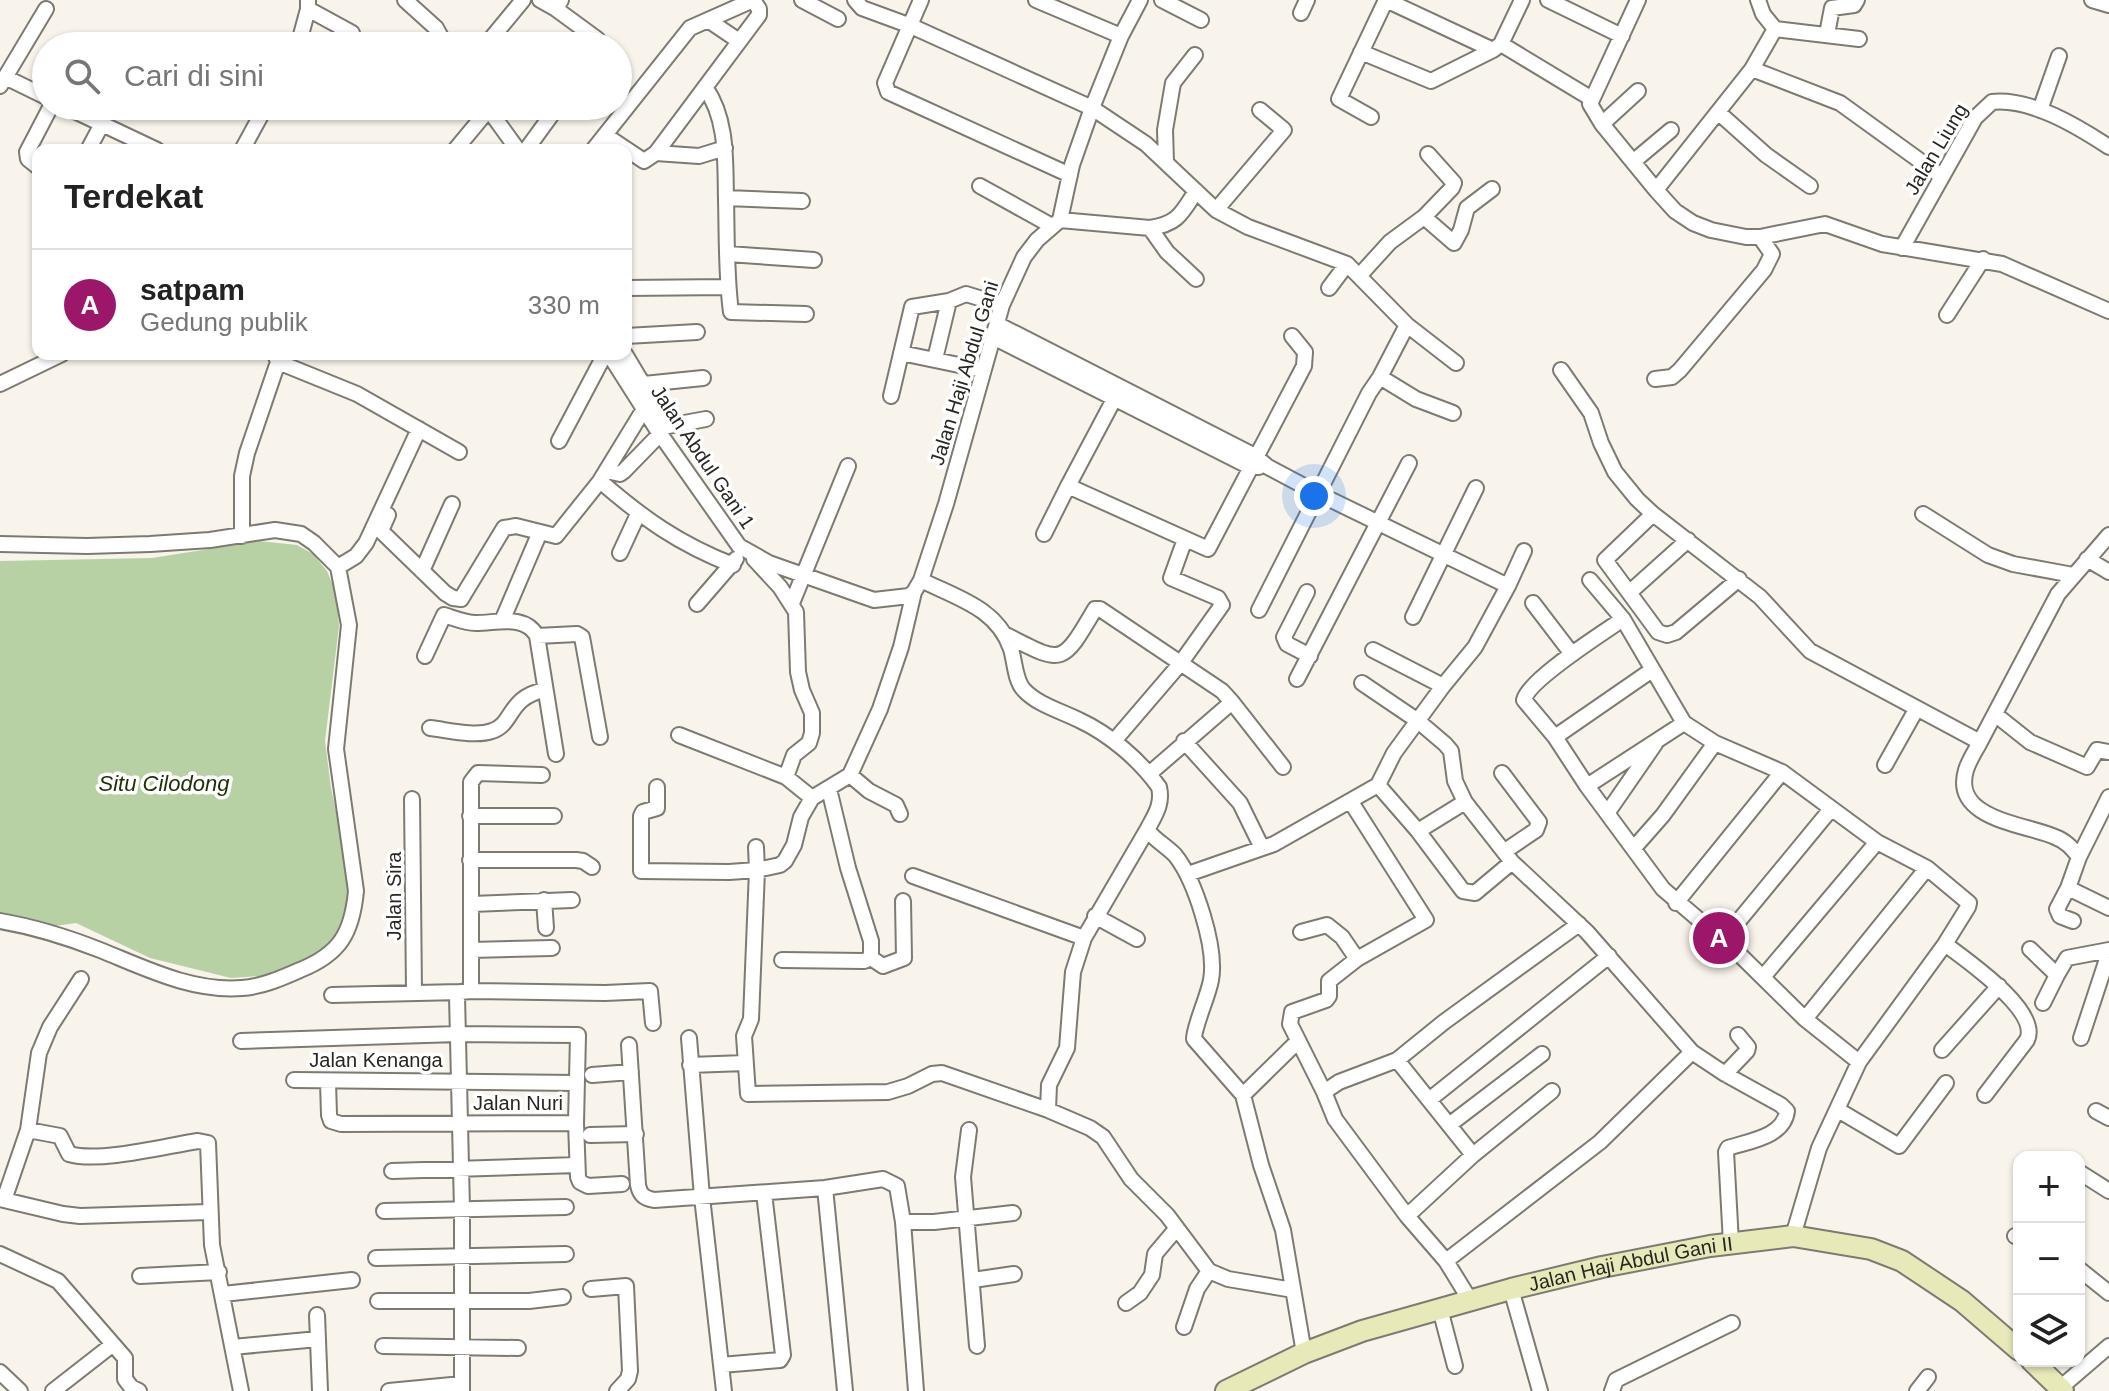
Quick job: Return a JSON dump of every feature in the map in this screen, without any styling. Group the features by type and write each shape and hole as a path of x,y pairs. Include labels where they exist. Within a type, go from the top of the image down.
{"street":[{"path":"405,0 438,32"},
{"path":"497,32 523,0"},
{"path":"540,0 558,4 589,32"},
{"path":"632,101 687,32 753,0 759,15 656,153 644,161 632,153"},
{"path":"802,0 838,19"},
{"path":"855,0 862,8 911,26 1092,108 1166,162 1216,210 1248,227 1347,264 1407,325 1456,363"},
{"path":"921,0 885,83 888,92 1070,175"},
{"path":"1036,0 1121,36"},
{"name":"Jalan Haji Abdul Gani","path":"850,775 880,709 901,647 946,504 1002,305 1024,257 1056,223 1092,108 1121,36 1140,0"},
{"path":"1162,0 1201,20"},
{"path":"1371,117 1339,99 1386,0 1497,47 1592,99"},
{"path":"1361,52 1431,81 1497,47 1522,0"},
{"path":"1548,0 1622,36"},
{"path":"1638,0 1592,99 1591,108 1656,190 1675,211 1693,223 1731,235 1760,237 1825,224 1902,248 2002,264 2109,311"},
{"path":"1758,0 1763,14 1775,29 1859,39"},
{"path":"1827,34 1832,8 1850,7 1857,0"},
{"path":"2092,0 2109,4"},
{"path":"301,32 308,4 350,32"},
{"path":"32,32 46,9"},
{"path":"708,20 739,41"},
{"path":"1656,190 1752,69 1775,29"},
{"path":"32,32 2,82 32,92"},
{"path":"1166,162 1165,130 1173,83 1195,55"},
{"path":"2040,110 2059,56"},
{"path":"1752,69 1840,103 1941,176"},
{"path":"705,87 716,106 725,148 728,287 732,313 806,314"},
{"path":"1602,124 1638,91"},
{"name":"Jalan Liung","path":"1902,248 1975,118 1986,105 1999,101 2040,110 2066,119 2109,147"},
{"path":"1216,210 1284,130 1260,110"},
{"path":"1719,113 1766,155 1810,186"},
{"path":"32,162 27,152 44,120"},
{"path":"94,120 144,144"},
{"path":"245,144 258,120"},
{"path":"460,144 479,120"},
{"path":"497,120 514,144"},
{"path":"530,144 548,120"},
{"path":"598,144 617,120"},
{"path":"91,144 102,124"},
{"path":"1634,161 1671,130"},
{"path":"605,135 618,144"},
{"path":"656,153 699,156 725,148"},
{"path":"1360,275 1390,242 1424,217 1452,188 1454,183 1428,154"},
{"path":"980,186 1056,223 1150,228 1165,226 1177,219 1196,191"},
{"path":"1424,217 1454,243 1467,208 1492,189"},
{"path":"726,198 802,201"},
{"path":"1150,228 1167,252 1196,279"},
{"path":"1655,379 1672,377 1680,370 1764,270 1772,254 1760,237"},
{"path":"728,254 814,260"},
{"path":"1947,315 1983,259"},
{"path":"1329,288 1347,264"},
{"path":"632,288 728,287"},
{"path":"891,396 912,307 949,301 966,294 1002,305"},
{"path":"935,359 949,301"},
{"path":"1259,610 1317,493 1407,325"},
{"path":"995,331 1253,462 1508,586"},
{"path":"632,336 697,332"},
{"path":"1068,486 1209,548 1304,366 1305,352 1292,336"},
{"path":"901,353 983,370"},
{"path":"0,384 50,360"},
{"path":"242,536 242,476 275,360"},
{"path":"280,360 357,394 459,452"},
{"path":"559,441 604,360"},
{"name":"Jalan Abdul Gani 1","path":"611,360 660,434 748,552 874,600 909,596 918,586"},
{"path":"629,360 668,426 706,419"},
{"path":"1561,370 1595,420 1601,443 1615,472 1653,514 1760,597 1810,651 1980,742"},
{"path":"1380,377 1416,399 1453,413"},
{"path":"644,384 703,378"},
{"path":"1044,534 1117,393"},
{"path":"399,489 381,531 445,593 461,599 504,528 516,526 556,536 603,476 644,409"},
{"path":"338,567 356,556 366,543 419,429"},
{"path":"603,476 620,474 660,434"},
{"path":"1297,679 1409,463"},
{"path":"792,603 848,466"},
{"path":"603,476 638,514 696,551 733,565"},
{"path":"1413,617 1476,488"},
{"path":"422,571 452,504"},
{"path":"620,553 638,514"},
{"path":"1653,514 1605,560 1658,632 1667,635 1676,632 1739,579"},
{"path":"1923,514 1988,555 2013,564 2073,575"},
{"path":"0,544 102,546 242,536 275,530 301,534 314,543 338,567 349,625 336,749 356,891 355,907 338,948 311,966 280,979 244,988 226,988 164,976 37,927 0,921"},
{"path":"502,621 540,532"},
{"path":"2079,857 2059,838 2000,821 1982,812 1971,799 1964,781 1966,769 2058,594 2109,535"},
{"path":"1114,741 1180,664 1220,608 1222,602 1171,578 1185,539"},
{"path":"1630,592 1688,540"},
{"path":"1188,874 1262,848 1299,831 1378,785 1394,753 1475,647 1524,551"},
{"path":"697,604 748,552 792,603 797,628 798,672 812,713 812,733 809,743 794,755 786,777"},
{"path":"2087,559 2109,572"},
{"path":"1590,580 1623,619 1684,723 1715,743 1782,772 1877,842 1927,868 1969,903 1945,944 1859,1062 1819,1148 1793,1236"},
{"path":"918,586 982,609 995,620 1004,634 1024,691 1038,701 1096,728 1114,741 1159,787 1161,797 1158,810 1084,938 1073,972 1067,1048 1049,1085 1048,1110"},
{"path":"1307,592 1284,637 1287,644 1310,656"},
{"path":"1533,603 1572,654"},
{"path":"1004,634 1045,654 1060,656 1069,651 1098,609 1222,691 1283,767"},
{"path":"425,656 444,615 474,623 502,621 532,628 537,636 556,754"},
{"path":"1623,619 1572,654 1524,695 1524,700 1555,737 1663,889 1723,940 1805,1019 1859,1062"},
{"path":"537,636 577,634 582,637 600,737"},
{"path":"1373,650 1443,686"},
{"path":"1555,737 1652,670"},
{"path":"1362,683 1418,721 1451,751 1455,781 1465,802 1508,857 1579,924 1692,1052 1787,1111 1784,1121 1774,1132 1728,1148 1726,1152 1731,1243"},
{"path":"430,728 491,732 502,724 523,697 544,690"},
{"path":"1149,774 1232,702"},
{"path":"1885,765 1917,708"},
{"path":"1996,715 2030,742 2080,766 2090,765 2097,750 2109,752"},
{"path":"1587,786 1684,723"},
{"path":"679,735 786,777 812,798"},
{"path":"1608,812 1659,738"},
{"path":"1184,741 1240,803 1262,848"},
{"path":"1634,848 1663,815 1715,743"},
{"path":"1676,903 1782,772"},
{"path":"465,992 471,950 471,782 478,773 542,775"},
{"path":"1378,785 1418,831 1460,888 1466,893 1475,893 1536,830 1539,822 1502,773"},
{"path":"657,787 657,808 643,812 641,816 641,871 757,870 785,861 794,845 801,817 812,798 850,775 869,791 896,805 900,814"},
{"path":"829,789 848,868 871,941 871,958"},
{"path":"2073,921 2057,913 2079,857 2109,797"},
{"name":"Jalan Sira","path":"412,799 414,992"},
{"path":"1351,802 1426,920 1357,959 1329,981 1326,1000 1292,1012 1290,1024 1335,1119 1407,1216 1446,1261 1470,1300"},
{"path":"1418,831 1465,802"},
{"path":"1723,940 1831,809"},
{"path":"470,816 554,816"},
{"path":"1147,830 1175,856 1188,874 1198,900 1213,960 1207,1000 1194,1039 1243,1095 1261,1165 1283,1230 1304,1353"},
{"path":"1763,977 1877,842"},
{"path":"756,847 751,1019 744,1036 747,1092 888,1092 942,1073 1048,1110 1103,1137 1131,1179 1177,1228 1209,1271 1228,1279 1293,1290"},
{"path":"470,860 576,860 592,867"},
{"path":"1805,1019 1927,868"},
{"path":"913,876 1084,938"},
{"path":"2068,888 2109,908"},
{"path":"545,914 572,900"},
{"path":"871,958 883,966 904,958 903,901"},
{"path":"472,904 545,914 561,912"},
{"path":"1095,916 1137,939"},
{"path":"1324,1092 1339,1082 1397,1060 1579,924"},
{"path":"1301,932 1327,925 1342,937 1357,959"},
{"path":"1945,944 1999,986 2029,1022 2031,1032 1985,1095"},
{"path":"471,950 552,948"},
{"path":"2030,949 2057,975"},
{"path":"2043,1003 2066,958 2109,952 2081,1038"},
{"path":"1429,1100 1609,956"},
{"path":"782,960 864,961 871,958"},
{"path":"81,979 50,1027 39,1053 28,1130 2,1199 80,1216 209,1212"},
{"path":"1942,1050 1999,986"},
{"path":"332,995 650,991 653,1023"},
{"path":"389,1391 462,1388 457,996 465,992"},
{"path":"241,1041 457,1034 578,1035 578,1177 583,1185 622,1184"},
{"path":"1725,1074 1747,1051 1748,1047 1738,1035"},
{"path":"689,1038 702,1197 724,1391"},
{"path":"1243,1095 1298,1041"},
{"path":"629,1045 641,1194 654,1200 825,1188 883,1179 897,1186 903,1222 916,1391"},
{"path":"1446,1261 1600,1142 1692,1052"},
{"path":"1449,1125 1542,1054"},
{"path":"1397,1060 1473,1155"},
{"path":"690,1065 745,1063"},
{"path":"592,1075 631,1072"},
{"name":"Jalan Kenanga","path":"294,1080 576,1083"},
{"name":"Jalan Nuri","path":"328,1082 329,1115 331,1121 341,1124 576,1123"},
{"path":"1838,1110 1899,1146 1946,1083"},
{"path":"1407,1216 1473,1155 1552,1091"},
{"path":"28,1130 60,1136 69,1154 76,1156 110,1155 198,1141 208,1143 212,1245 241,1391"},
{"path":"969,1130 964,1167 977,1346"},
{"path":"590,1135 636,1134"},
{"path":"392,1171 577,1165"},
{"path":"2085,1176 2109,1191"},
{"path":"825,1188 844,1385"},
{"path":"721,1365 780,1360 783,1355 764,1193"},
{"path":"384,1211 566,1207"},
{"path":"903,1222 1013,1213"},
{"path":"1126,1303 1140,1293 1152,1275 1155,1254 1177,1228"},
{"name":"Jalan Haji Abdul Gani II","path":"1226,1391 1304,1353 1362,1331 1470,1300 1602,1267 1731,1243 1793,1236 1871,1249 1902,1261 1962,1301 2013,1345"},
{"path":"0,1254 58,1281 126,1359 124,1373 127,1383 139,1391"},
{"path":"376,1258 566,1254"},
{"path":"1184,1327 1197,1289 1209,1271"},
{"path":"140,1276 219,1272"},
{"path":"973,1280 1014,1274"},
{"path":"2085,1274 2109,1293"},
{"path":"223,1294 352,1280"},
{"path":"591,1289 626,1286 630,1371 628,1379 617,1391"},
{"path":"1511,1289 1540,1391"},
{"path":"378,1301 529,1301 563,1297"},
{"path":"1440,1309 1455,1366"},
{"path":"317,1315 320,1391"},
{"path":"1612,1391 1616,1380 1732,1323"},
{"path":"233,1347 318,1339"},
{"path":"53,1391 112,1345"},
{"path":"383,1346 518,1348"},
{"path":"2041,1367 2067,1384 2109,1346"},
{"path":"0,1372 20,1391"},
{"path":"1917,1391 1928,1377"}],"water":[{"name":"Situ Cilodong","path":"259,541 297,545 313,554 327,571 336,593 339,626 325,741 331,788 347,861 350,895 344,925 334,947 295,969 231,978 150,958 76,923 55,926 0,915 0,561 152,558"}],"place":[{"name":"satpam","path":"1719,938"}]}
